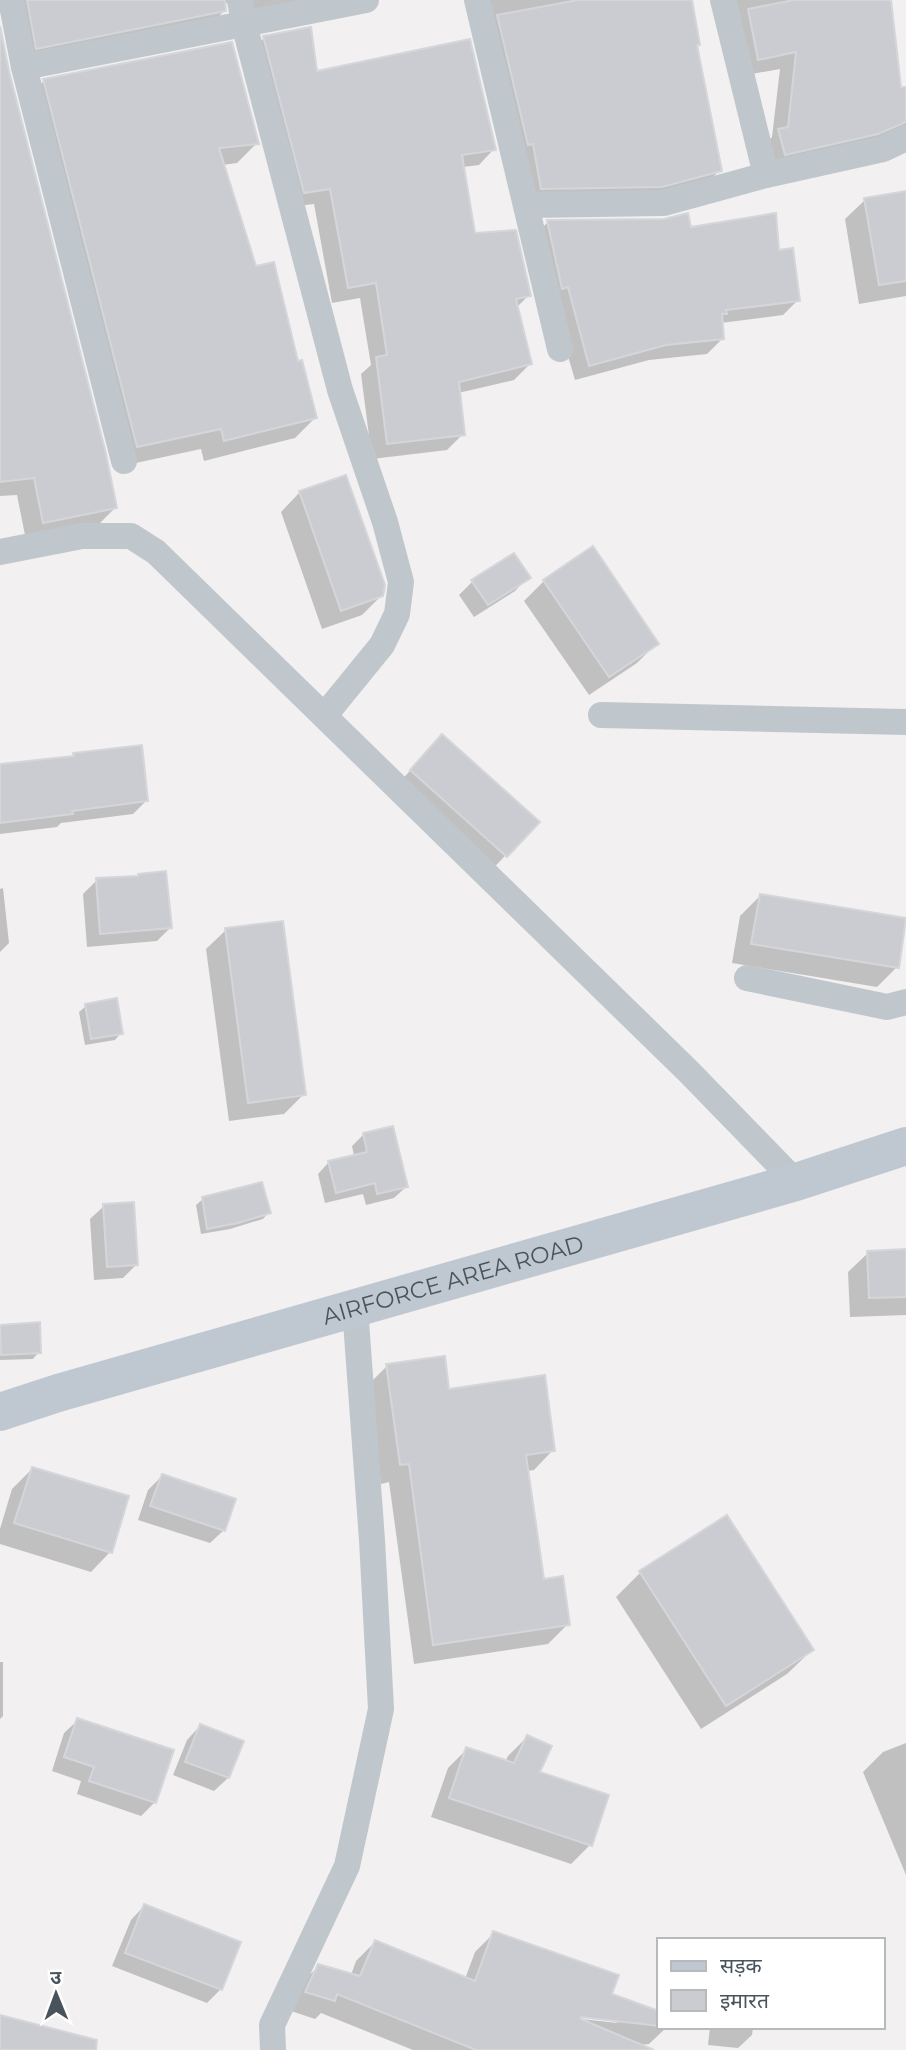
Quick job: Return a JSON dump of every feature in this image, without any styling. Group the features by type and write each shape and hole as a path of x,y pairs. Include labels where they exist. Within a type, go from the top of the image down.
{"street":[{"path":"11,0 24,67 124,461"},
{"path":"24,67 242,12 366,0"},
{"path":"477,0 560,349"},
{"path":"723,0 766,175"},
{"path":"242,12 340,390 385,522 401,582 397,614 382,646 325,715"},
{"path":"527,205 664,203 766,175 883,149 906,138"},
{"path":"0,552 82,536 131,536 156,552 689,1072 796,1182"},
{"path":"601,715 906,722"},
{"path":"747,978 887,1007 906,1002"},
{"name":"AIRFORCE AREA ROAD","path":"0,1412 58,1393 899,1153"},
{"path":"273,2050 272,2025 347,1866 381,1709 355,1308"}],"building":[{"path":"27,0 225,0 226,11 36,49"},
{"path":"578,0 692,0 700,45 697,45 722,171 662,187 541,189 533,144 528,145 497,15"},
{"path":"794,0 891,0 901,87 906,87 906,122 878,134 785,155 778,129 788,127 796,52 758,60 748,9"},
{"path":"0,26 117,508 43,523 34,478 0,482"},
{"path":"311,27 317,71 470,39 496,150 462,155 475,233 516,230 531,296 516,299 532,364 459,382 465,435 387,444 376,357 387,355 376,283 348,288 330,189 304,193 263,36"},
{"path":"232,42 259,144 219,148 256,266 274,262 298,361 302,360 317,418 224,441 221,429 137,447 43,79"},
{"path":"906,191 906,281 879,285 864,198"},
{"path":"688,213 691,227 776,213 779,250 793,248 800,301 726,310 727,314 722,314 724,339 666,345 589,366 568,287 562,289 547,220 664,219"},
{"path":"346,475 385,585 383,596 341,611 299,491"},
{"path":"593,546 659,644 609,677 543,580"},
{"path":"514,553 531,578 488,605 471,580"},
{"path":"442,734 540,822 507,857 410,770"},
{"path":"142,745 148,801 0,823 0,764"},
{"path":"166,871 172,928 100,934 96,878 138,876"},
{"path":"760,894 906,918 899,968 751,944"},
{"path":"283,921 306,1095 248,1103 225,928"},
{"path":"117,998 123,1034 91,1039 85,1004"},
{"path":"393,1126 408,1187 377,1194 375,1183 336,1193 328,1161 367,1152 363,1133"},
{"path":"262,1182 271,1213 207,1229 202,1197"},
{"path":"134,1202 138,1265 107,1267 103,1204"},
{"path":"906,1249 906,1297 869,1298 867,1251"},
{"path":"40,1322 41,1353 1,1355 0,1325"},
{"path":"445,1356 449,1389 545,1375 555,1451 526,1455 544,1579 563,1576 570,1625 433,1645 409,1464 400,1465 386,1364"},
{"path":"32,1467 129,1496 112,1553 14,1523"},
{"path":"162,1474 236,1499 225,1531 150,1506"},
{"path":"727,1515 814,1650 726,1706 639,1571"},
{"path":"77,1718 174,1750 156,1803 89,1781 94,1767 64,1757"},
{"path":"200,1724 244,1741 229,1778 185,1762"},
{"path":"527,1735 552,1746 540,1772 609,1795 592,1846 449,1798 466,1747 514,1763"},
{"path":"144,1904 241,1942 222,1990 125,1953"},
{"path":"493,1931 619,1975 612,1994 657,2010 657,2026 581,2019 654,2050 476,2050 337,1994 335,2001 305,1992 318,1964 360,1976 375,1940 475,1981"},
{"path":"0,2015 97,2040 96,2050 0,2050"}]}
